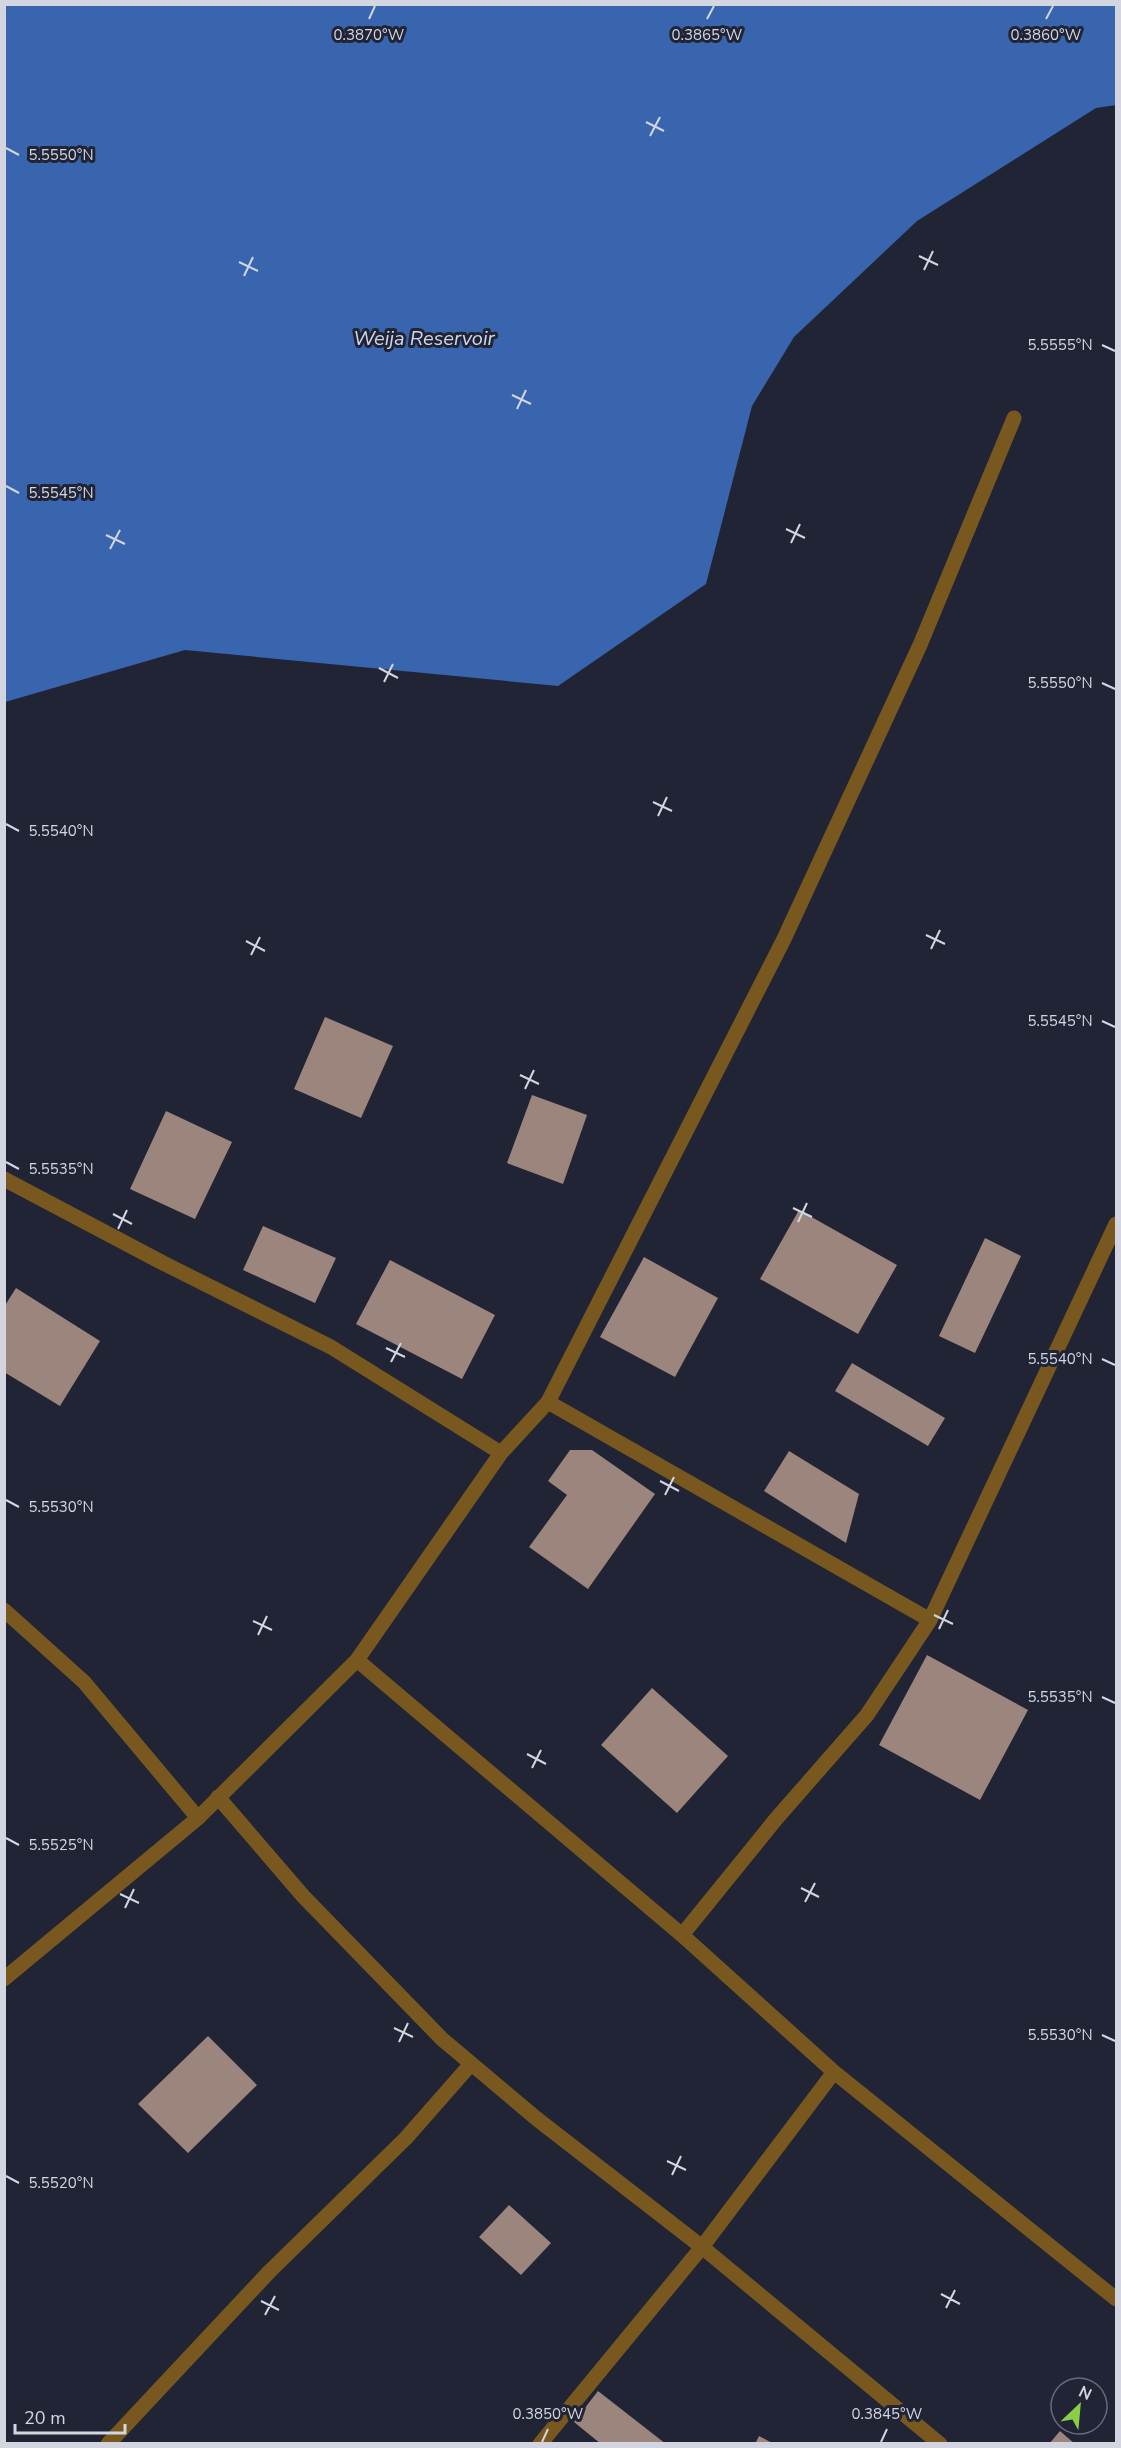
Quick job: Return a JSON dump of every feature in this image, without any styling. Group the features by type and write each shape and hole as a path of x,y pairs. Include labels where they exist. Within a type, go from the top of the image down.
{"street":[{"path":"4,1979 198,1818 357,1660 501,1453 548,1402 784,939 920,645 1014,418"},
{"path":"4,1179 163,1263 331,1347 501,1453"},
{"path":"682,1935 777,1819 867,1715 930,1620 1116,1224"},
{"path":"548,1402 930,1620"},
{"path":"4,1610 84,1682 198,1818"},
{"path":"357,1660 682,1935 834,2072 1116,2299"},
{"path":"218,1797 303,1896 442,2039 537,2119 702,2247 940,2444"},
{"path":"108,2444 269,2272 406,2138 471,2064"},
{"path":"540,2444 702,2247 834,2072"}],"water":[{"name":"Weija Reservoir","path":"5,4 1116,5 1116,105 1096,108 917,221 794,337 752,406 706,584 558,686 185,650 5,702"}],"building":[{"path":"325,1017 393,1046 361,1118 294,1089"},
{"path":"532,1095 587,1115 563,1184 507,1163"},
{"path":"166,1111 232,1142 195,1219 130,1189"},
{"path":"799,1210 897,1265 858,1334 760,1279"},
{"path":"263,1226 336,1258 315,1303 243,1270"},
{"path":"985,1238 1021,1256 975,1353 939,1336"},
{"path":"644,1257 718,1298 675,1377 600,1337"},
{"path":"390,1260 495,1315 462,1379 356,1324"},
{"path":"16,1288 100,1341 60,1406 4,1372 4,1307"},
{"path":"852,1363 945,1418 928,1446 835,1391"},
{"path":"570,1450 592,1450 655,1494 588,1589 529,1547 567,1495 548,1481"},
{"path":"789,1451 859,1494 846,1543 764,1491"},
{"path":"927,1655 1028,1710 980,1800 879,1745"},
{"path":"652,1688 728,1756 677,1813 601,1745"},
{"path":"208,2036 257,2085 188,2153 138,2104"},
{"path":"509,2205 551,2243 521,2275 479,2237"},
{"path":"598,2391 666,2444 601,2444 574,2422"},
{"path":"759,2436 774,2444 755,2444"},
{"path":"1056,2436 1066,2436 1075,2444 1049,2444"}]}
